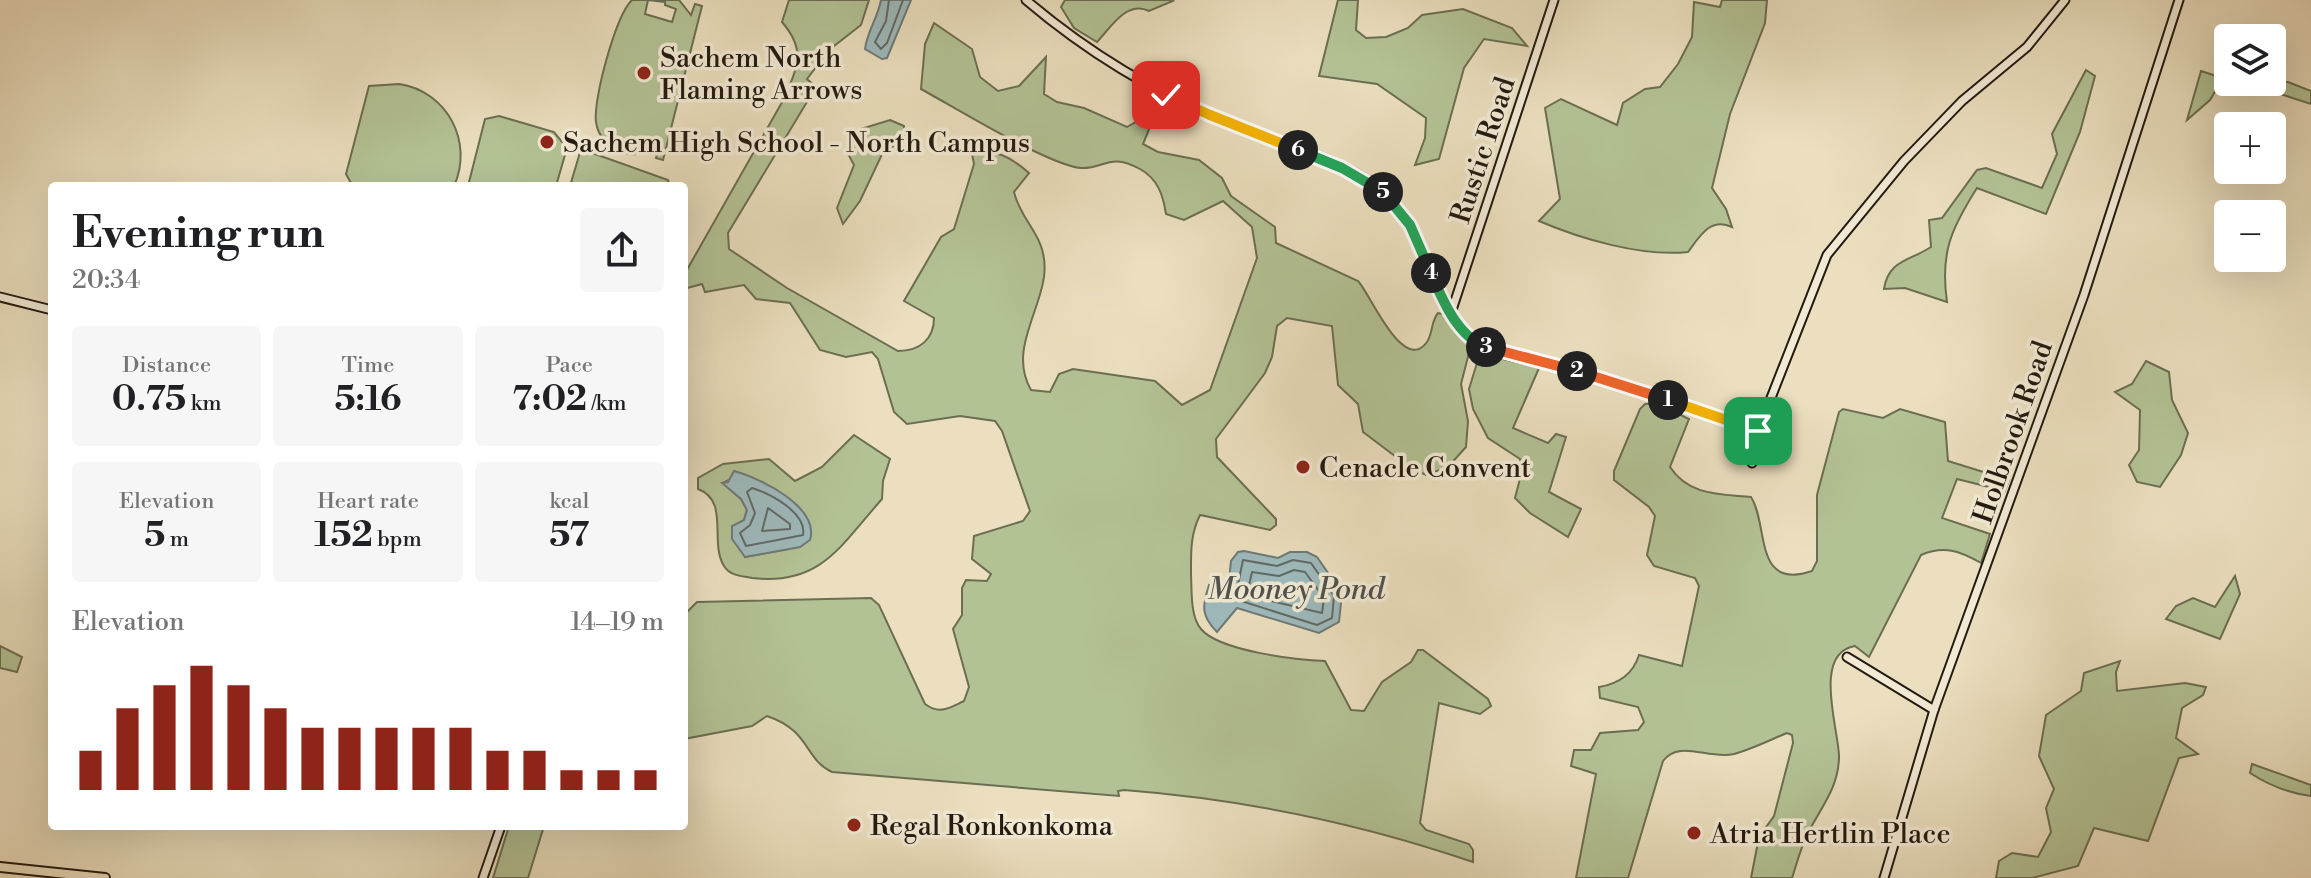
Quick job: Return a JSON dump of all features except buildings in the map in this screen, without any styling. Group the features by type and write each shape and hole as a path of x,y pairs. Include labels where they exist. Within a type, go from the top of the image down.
{"main road":[{"path":"0,867 105,878"}],"street":[{"path":"1026,0 1064,32 1166,95 1342,168 1375,185 1410,225 1451,314 1474,342 1513,357 1602,378 1758,431"},
{"name":"Rustic Road","path":"1451,314 1554,0"},
{"path":"1752,463 1758,431 1827,255 1904,161 1962,101 2027,47 2065,0"},
{"name":"Holbrook Road","path":"1884,878 1934,710 2084,295 2179,0"},
{"path":"0,297 48,309"},
{"path":"1847,657 1934,710"},
{"path":"483,878 500,830"}],"green space":[{"path":"632,0 648,0 679,0 691,15 695,4 702,6 663,160 656,158 659,146 637,154 618,151 605,142 597,127 596,111 602,77","holes":["648,0 665,2 665,5 676,9 672,22 645,14"]},
{"path":"789,0 869,0 861,25 829,50 807,79 816,87 728,233 729,249 787,288 898,351 919,346 931,332 934,318 904,301 941,237 954,229 974,164 972,154 988,152 1002,155 1029,173 1014,192 1043,251 1044,277 1024,347 1025,376 1031,390 1050,392 1059,374 1073,369 1155,381 1182,405 1210,390 1257,258 1252,227 1223,201 1184,220 1166,214 1159,188 1140,169 1114,161 1089,168 1066,164 1025,146 921,89 925,44 934,23 972,49 980,77 998,91 1019,86 1046,57 1044,94 1057,102 1084,108 1127,127 1157,110 1143,144 1158,152 1199,160 1222,178 1231,196 1275,227 1276,243 1358,281 1388,328 1408,348 1418,349 1427,342 1438,313 1447,315 1471,345 1461,384 1468,421 1466,447 1448,467 1426,475 1412,469 1363,432 1358,404 1338,385 1332,326 1287,318 1277,326 1272,357 1265,373 1216,439 1217,457 1276,519 1276,525 1270,530 1200,515 1193,537 1191,575 1197,624 1210,637 1241,649 1325,661 1351,710 1364,711 1382,682 1411,662 1418,650 1423,650 1488,699 1491,706 1480,714 1439,703 1420,823 1426,830 1469,844 1473,850 1473,862 1345,825 1212,800 1124,790 1118,791 1119,796 832,772 816,760 792,729 767,716 752,726 688,738 688,611 697,602 871,598 879,605 925,704 940,710 964,701 969,687 953,629 962,615 962,588 966,580 987,581 991,574 972,559 974,536 1023,521 1030,511 1002,431 995,421 960,416 907,424 894,412 878,359 872,352 846,357 820,350 790,303 756,299 744,285 705,292 702,284 688,288 688,268 785,97 793,76 797,50 782,22"},
{"path":"1065,0 1173,1 1149,11 1134,9 1127,12 1097,42 1074,28 1061,7"},
{"path":"1338,0 1358,0 1356,30 1366,38 1386,37 1408,28 1422,15 1463,9 1512,28 1527,46 1484,39 1464,68 1439,159 1415,165 1425,138 1426,118 1377,84 1319,76"},
{"path":"1722,0 1767,0 1765,23 1730,114 1712,188 1726,209 1732,227 1712,226 1701,234 1688,252 1670,253 1612,245 1539,221 1560,199 1545,108 1561,99 1617,125 1623,103 1645,89 1660,87 1678,64 1692,37 1694,2 1720,7"},
{"path":"2086,70 2095,76 2080,132 2046,214 1977,188 1960,216 1950,242 1945,269 1947,302 1905,288 1884,289 1886,279 1895,267 1931,247 1929,220 1942,218 1977,170 1986,168 2042,188 2057,154 2052,134"},
{"path":"2201,71 2214,75 2214,93 2210,100 2187,120"},
{"path":"2286,82 2311,91 2311,104 2286,96"},
{"path":"399,84 416,89 443,108 452,121 461,152 455,182 350,182 346,174 369,86"},
{"path":"499,116 554,132 567,148 557,182 469,182 485,119"},
{"path":"890,120 904,126 904,142 884,150 860,201 843,224 837,208 854,165 847,152 854,131"},
{"path":"581,149 669,182 571,182"},
{"path":"1481,350 1539,368 1513,428 1548,443 1556,434 1566,437 1549,492 1581,509 1568,537 1530,513 1515,498 1521,475 1520,459 1488,438 1473,409 1469,389"},
{"path":"2146,361 2169,372 2172,400 2188,433 2181,455 2160,487 2137,482 2129,465 2139,450 2140,410 2115,392 2132,384"},
{"path":"1656,403 1689,419 1670,467 1686,484 1706,492 1751,497 1772,564 1780,572 1793,575 1812,571 1817,561 1817,495 1839,412 1843,409 1883,418 1900,409 1945,422 1948,461 2009,480 2005,491 1957,479 1942,518 1990,534 1981,563 1952,551 1937,550 1921,555 1869,657 1855,646 1842,652 1834,663 1831,695 1838,769 1836,779 1809,831 1792,878 1751,878 1759,837 1774,816 1793,743 1792,735 1787,733 1734,754 1677,751 1670,755 1663,761 1628,878 1576,878 1596,774 1571,766 1574,750 1591,750 1600,733 1638,730 1644,722 1638,707 1600,698 1599,687 1624,677 1639,655 1682,666 1699,586 1695,578 1654,566 1647,555 1655,516 1649,507 1614,480 1614,471 1640,409 1645,404"},
{"path":"854,435 890,459 883,481 882,499 828,559 796,576 776,579 740,576 727,569 718,546 716,512 708,495 698,489 698,478 723,464 769,459 795,481 822,467","holes":["734,471 764,483 788,549 745,557 744,520 747,510 741,499 723,483 732,478"]},
{"path":"2235,576 2240,594 2220,639 2166,619 2176,606 2193,598 2215,607"},
{"path":"0,646 22,657 17,672 0,668"},
{"path":"2120,661 2116,672 2117,691 2185,683 2206,687 2203,695 2182,708 2176,738 2198,754 2179,758 2148,841 2094,828 2078,866 2032,878 1996,878 1999,861 2012,853 2038,857 2051,832 2046,808 2054,789 2039,756 2046,715 2081,691 2084,673"},
{"path":"2252,764 2311,785 2311,796 2265,782 2250,773"},
{"path":"508,830 543,830 528,878 493,878"}],"water":[{"path":"881,0 911,0 887,58 882,59 865,49"},
{"path":"734,471 786,496 806,516 811,528 810,540 800,547 745,557 732,539 732,526 744,520 747,510 741,499 722,483 728,482"},
{"name":"Mooney Pond","path":"1238,552 1278,558 1290,552 1307,552 1317,557 1342,593 1339,622 1319,633 1237,608 1217,632 1204,610 1209,585 1228,589 1231,561"}],"place":[{"name":"Sachem North Flaming Arrows","path":"644,73"},
{"name":"Sachem High School - North Campus","path":"547,142"},
{"name":"Cenacle Convent","path":"1303,467"},
{"name":"Regal Ronkonkoma","path":"854,825"},
{"name":"Atria Hertlin Place","path":"1694,833"}],"route":[{"path":"1166,95 1342,168 1375,185 1410,225 1451,314 1474,342 1513,357 1602,378 1758,431"}]}
